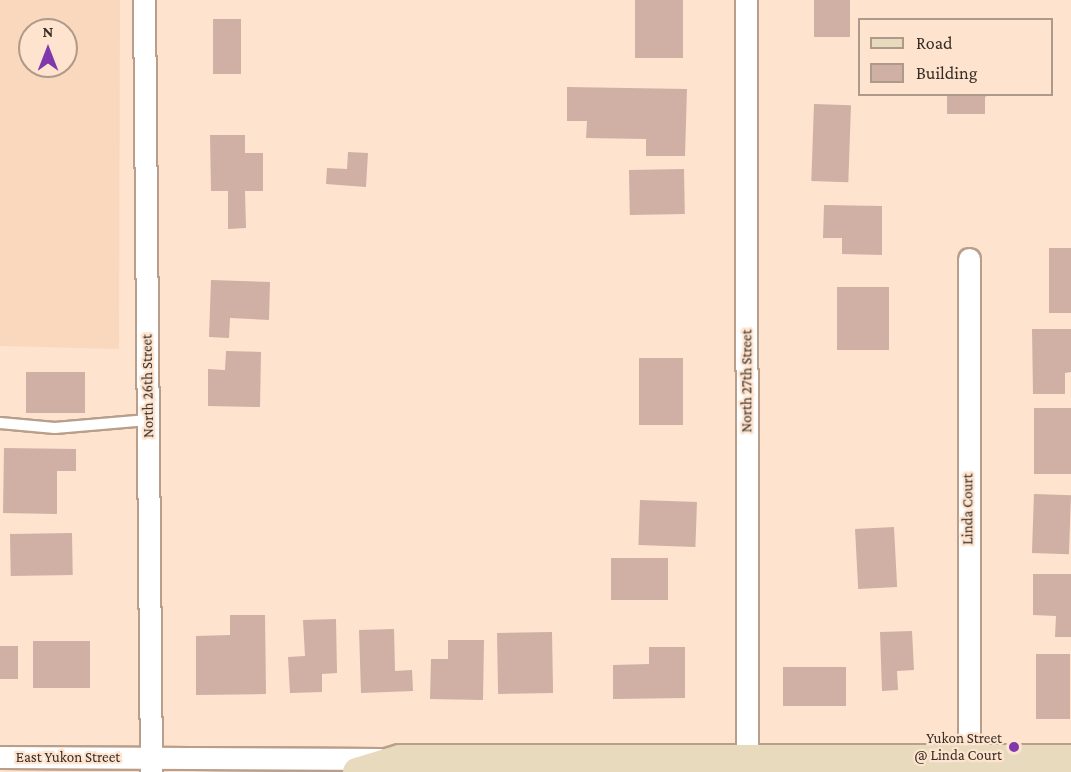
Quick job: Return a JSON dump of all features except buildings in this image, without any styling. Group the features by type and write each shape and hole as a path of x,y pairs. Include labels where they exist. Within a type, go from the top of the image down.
{"street":[{"name":"North 26th Street","path":"144,0 152,765"},
{"name":"North 27th Street","path":"746,0 747,761"},
{"name":"Linda Court","path":"969,259 969,759"},
{"name":"East Yukon Street","path":"0,757 152,765 400,759 747,761 833,767 969,759 1071,759"},
{"path":"357,772 400,759"}],"lane":[{"path":"0,423 56,428 148,420"}],"shaded area":[{"path":"0,0 120,0 119,349 0,346"}],"place":[{"name":"Yukon Street @ Linda Court","path":"1014,747"}]}
